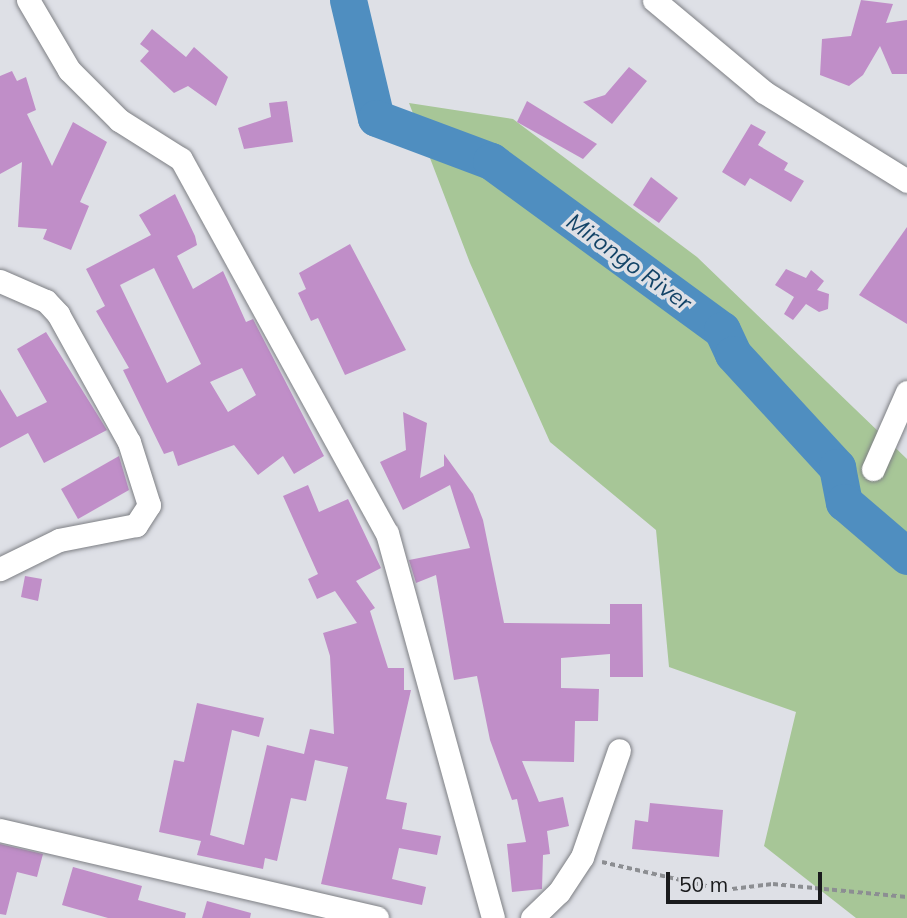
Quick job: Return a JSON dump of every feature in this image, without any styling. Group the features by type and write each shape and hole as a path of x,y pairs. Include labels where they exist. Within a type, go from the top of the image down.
{"street":[{"path":"28,0 69,70 119,120 181,159 387,533 494,918"},
{"path":"654,0 764,92 907,181"},
{"path":"0,281 46,301 58,314 129,442 149,505 136,525 59,540 0,569"},
{"path":"873,469 907,393"},
{"path":"532,918 559,892 582,858 619,750"},
{"path":"0,830 377,918"}],"path":[{"path":"582,858 724,890 773,884 907,897"}],"green space":[{"path":"409,103 513,119 697,257 907,459 907,918 856,918 764,846 796,712 669,667 656,530 550,442 470,263"}],"building":[{"path":"861,0 893,4 886,23 907,20 907,74 892,74 880,46 863,75 849,86 820,75 822,39 851,36"},
{"path":"152,29 186,57 194,47 228,77 216,106 188,86 174,93 140,61 149,51 140,44"},
{"path":"629,67 647,81 612,124 583,102 605,95"},
{"path":"12,71 17,81 26,77 36,110 27,114 52,166 73,122 107,142 80,202 89,206 71,250 43,239 47,229 18,227 22,162 0,174 0,76"},
{"path":"287,101 293,142 244,149 238,128 271,117 269,103"},
{"path":"527,101 597,144 583,159 517,122"},
{"path":"751,124 766,132 758,145 788,163 784,170 804,181 791,202 750,178 745,186 722,172"},
{"path":"651,177 678,198 659,223 633,205"},
{"path":"175,194 197,245 177,256 193,289 223,271 246,322 253,319 324,456 294,474 283,456 258,475 234,445 178,466 173,451 164,454 123,370 129,368 96,311 105,306 86,269 151,235 139,215","holes":["154,268 201,364 167,383 120,285","242,368 256,395 228,412 210,382"]},
{"path":"907,227 907,324 859,295"},
{"path":"350,244 406,350 345,375 318,318 311,321 298,293 306,289 299,273"},
{"path":"786,269 806,278 811,270 824,281 817,290 829,294 828,309 819,312 806,304 793,320 784,314 794,297 775,285"},
{"path":"46,332 107,430 44,463 28,433 0,448 0,389 17,417 47,402 17,349"},
{"path":"403,412 427,423 420,478 444,466 444,454 473,494 483,520 504,623 610,624 610,604 642,604 643,677 610,677 610,654 561,658 561,688 599,689 598,721 575,721 574,762 522,761 539,802 563,797 569,826 547,831 550,854 543,855 542,889 512,892 507,844 526,842 517,799 512,800 490,740 477,676 454,680 436,575 416,583 409,560 470,548 450,485 403,510 380,462 406,450"},
{"path":"119,456 129,490 78,519 61,489"},
{"path":"308,485 319,512 348,499 381,568 356,581 375,608 370,611 388,668 404,668 404,690 411,690 386,799 407,803 402,829 441,836 437,855 399,848 392,879 426,887 422,905 321,884 348,767 315,760 306,801 291,798 277,861 265,858 263,869 197,855 201,841 159,832 174,760 184,762 197,703 264,718 259,737 232,730 210,835 244,845 267,745 304,754 310,729 334,734 330,656 323,633 357,623 335,591 317,599 308,579 318,574 283,496"},
{"path":"25,576 42,579 38,601 21,597"},
{"path":"650,803 723,810 719,857 632,849 635,820 648,822"},
{"path":"0,844 43,854 37,877 17,872 6,915 0,914"},
{"path":"73,867 142,886 138,900 186,913 185,918 108,918 62,905"},
{"path":"207,901 251,913 250,918 202,918"}],"waterway":[{"name":"Mirongo River","path":"348,0 376,118 491,161 722,330 733,354 837,467 844,502 907,556"}]}
